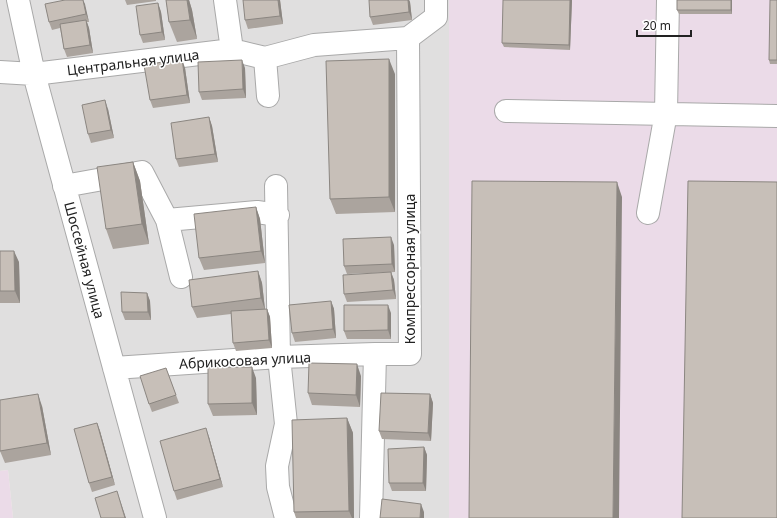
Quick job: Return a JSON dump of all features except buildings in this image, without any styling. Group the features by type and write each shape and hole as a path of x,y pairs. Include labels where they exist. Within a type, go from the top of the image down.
{"street":[{"name":"Шоссейная улица","path":"18,0 34,74 155,518"},
{"path":"225,0 232,50"},
{"path":"408,38 436,17 436,0"},
{"path":"648,213 666,113 668,0"},
{"name":"Центральная улица","path":"0,72 34,74 232,50 264,58 314,45 408,38"},
{"name":"Компрессорная улица","path":"375,354 410,354 408,38"},
{"path":"264,58 268,96"},
{"path":"506,111 777,116"},
{"path":"64,186 142,172 167,220 181,277"},
{"path":"276,186 278,215 279,357 286,424 277,466 278,487 286,518"},
{"path":"167,220 257,212 278,215"},
{"path":"371,518 375,354"},
{"name":"Абрикосовая улица","path":"114,368 279,357 375,354"}],"shaded area":[{"path":"0,0 449,0 449,518 13,518 8,470 0,471"},
{"path":"449,0 777,0 777,518 449,518"},
{"path":"8,470 13,518 0,518 0,471"}]}
